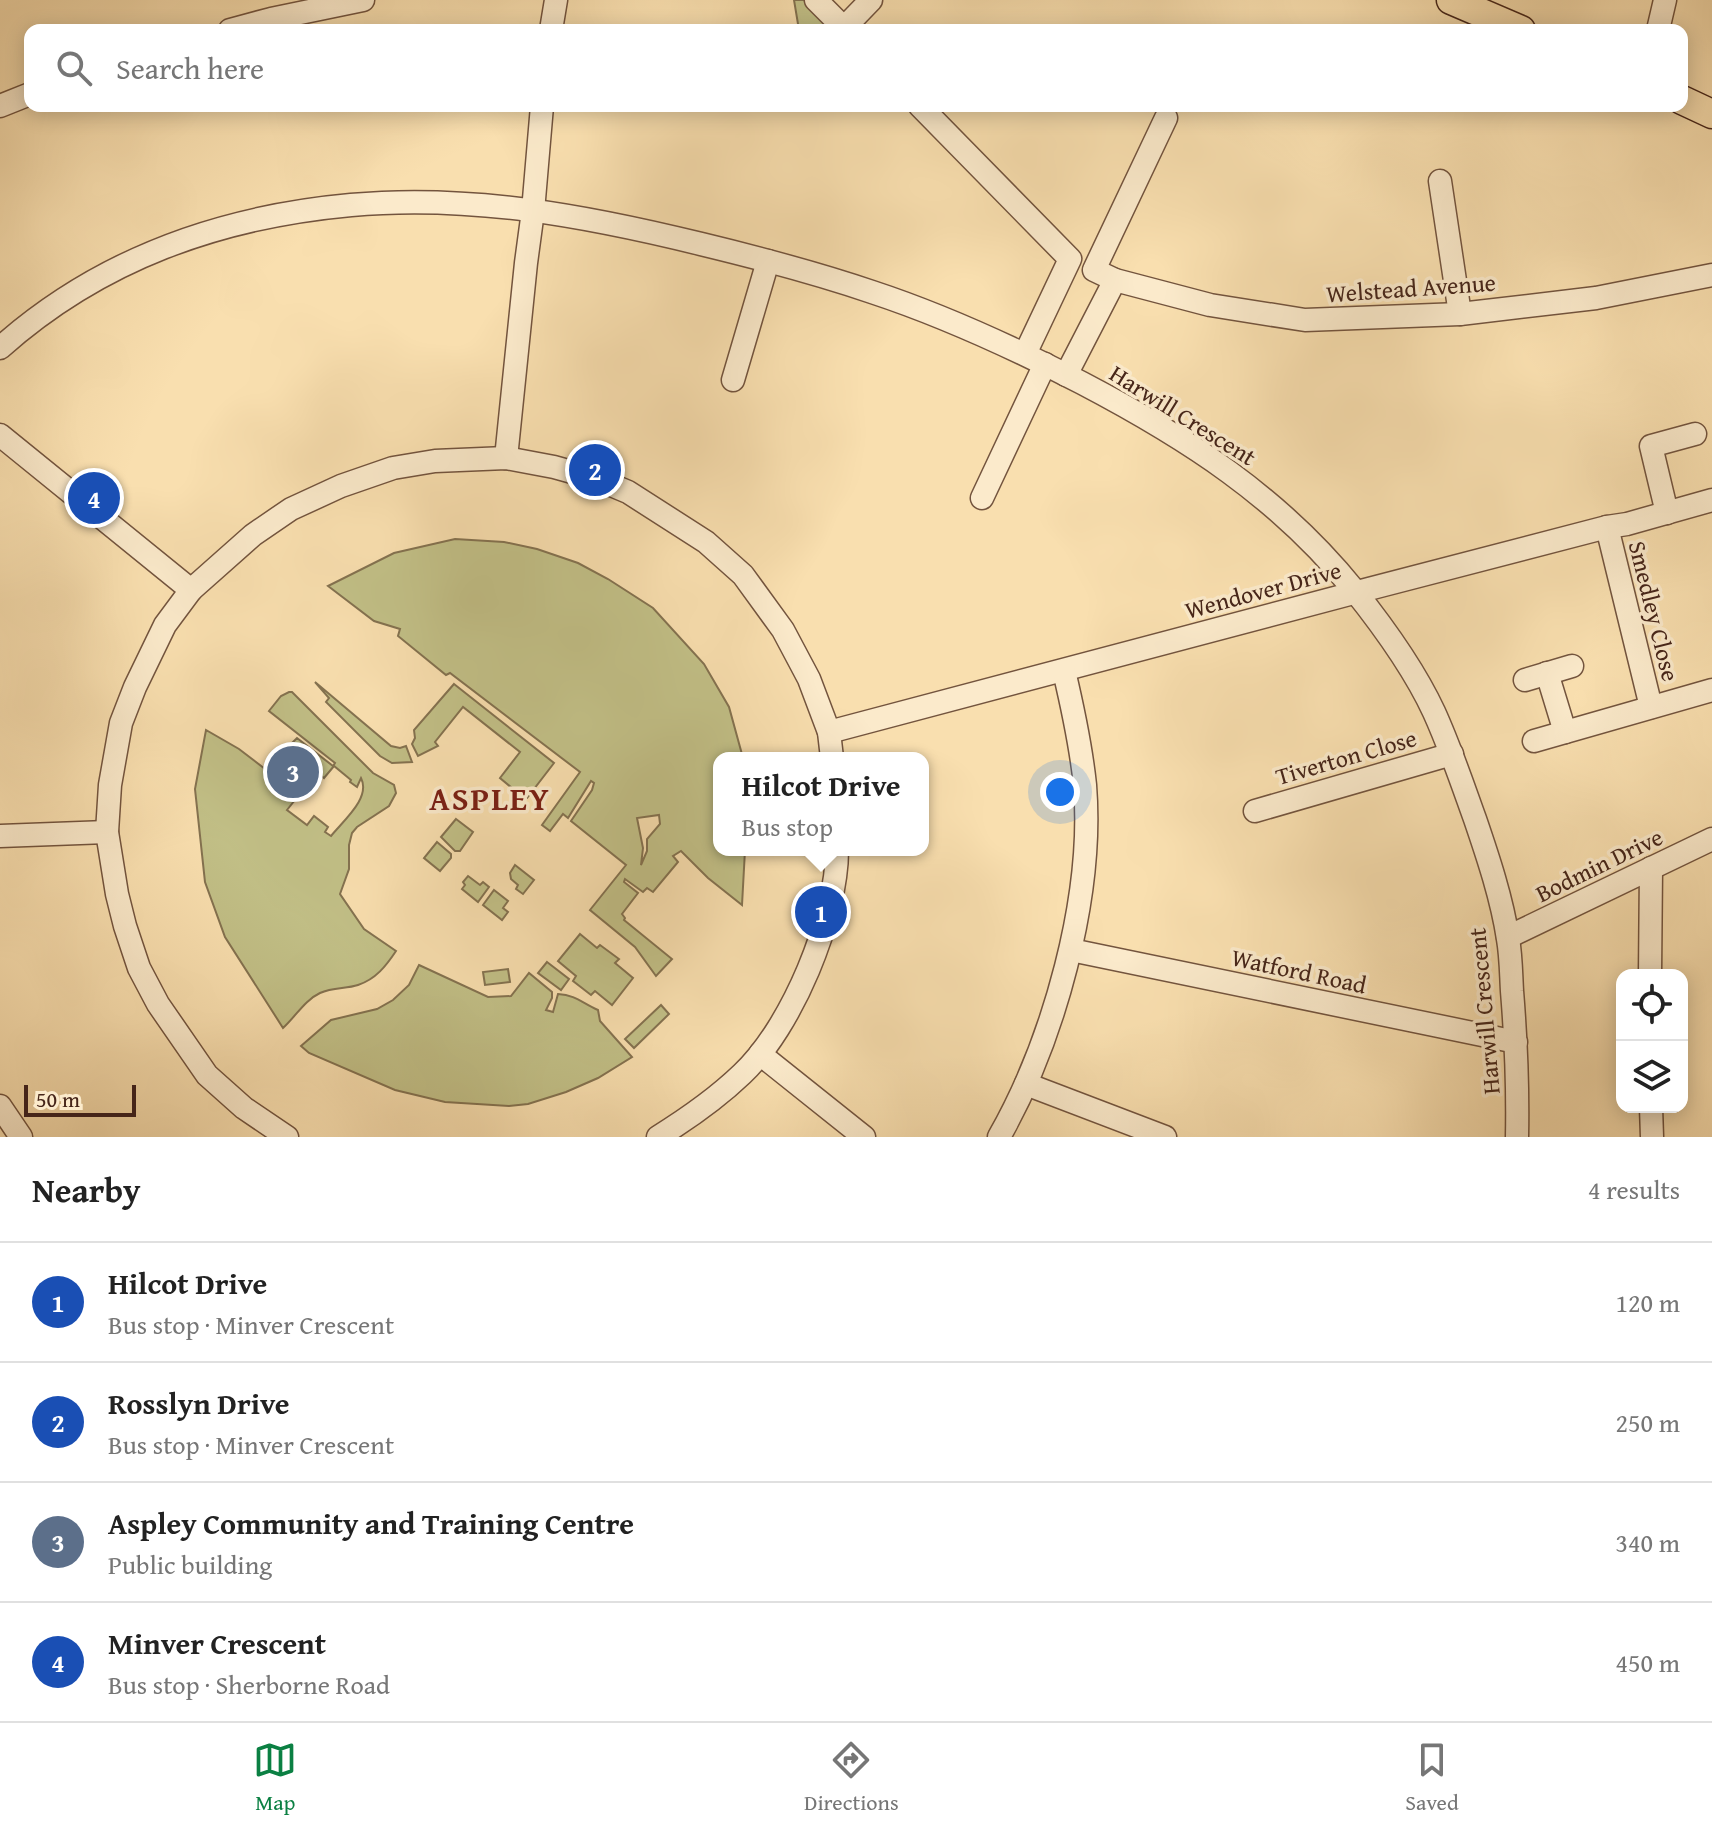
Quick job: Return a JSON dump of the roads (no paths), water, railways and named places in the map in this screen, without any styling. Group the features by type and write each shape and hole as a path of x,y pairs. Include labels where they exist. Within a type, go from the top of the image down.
{"main road":[{"path":"1451,0 1507,24"},
{"path":"1688,103 1712,114"}],"street":[{"path":"252,24 363,0"},
{"path":"552,24 556,0"},
{"path":"816,0 840,24"},
{"path":"849,24 871,0"},
{"path":"1659,24 1665,0"},
{"path":"0,106 24,96"},
{"path":"506,458 541,112"},
{"path":"926,112 1070,259 1025,354"},
{"name":"Welstead Avenue","path":"1166,118 1094,270 1115,280 1210,305 1305,320 1460,314 1596,298 1712,275"},
{"path":"1440,181 1460,314"},
{"name":"Harwill Crescent","path":"0,348 56,303 116,268 160,248 233,224 353,204 421,202 587,218 768,261 878,293 1045,364 1142,415 1220,464 1262,496 1312,542 1355,591 1405,661 1431,706 1452,754 1483,843 1508,937 1516,1042 1517,1137"},
{"path":"733,380 768,261"},
{"path":"1066,375 1115,280"},
{"path":"982,498 1045,364"},
{"path":"1667,513 1651,446 1695,434"},
{"path":"0,435 191,590"},
{"path":"287,1137 244,1108 207,1075 158,1004 139,968 125,926 107,832 110,785 121,723 155,645 165,625 191,590 253,535 291,509 341,486 393,468 435,461 506,458 554,467 607,483 628,492 706,542 743,575 783,630 809,679 829,732 831,752"},
{"name":"Wendover Drive","path":"829,732 1355,591 1712,500"},
{"name":"Smedley Close","path":"1607,527 1651,707"},
{"path":"1525,680 1572,666"},
{"path":"999,1137 1026,1084 1043,1040 1071,950 1081,887 1085,787 1077,726 1064,671"},
{"path":"1547,673 1565,732"},
{"name":"Smedley Close","path":"1533,740 1712,690"},
{"name":"Tiverton Close","path":"1255,811 1452,754"},
{"path":"0,836 107,832"},
{"name":"Bodmin Drive","path":"1508,937 1712,839"},
{"path":"658,1137 683,1122 743,1073 783,1020 807,972 832,896 836,856"},
{"path":"1650,969 1651,868"},
{"name":"Watford Road","path":"1071,950 1516,1042"},
{"path":"760,1054 864,1137"},
{"path":"1026,1084 1165,1137"},
{"path":"0,1106 21,1137"},
{"path":"1651,1113 1652,1137"}],"place":[{"name":"Rosslyn Drive","path":"595,470"},
{"name":"Minver Crescent","path":"94,498"},
{"name":"Aspley Community and Training Centre","path":"293,772"},
{"name":"Hilcot Drive","path":"821,912"}],"district":[{"name":"ASPLEY","path":"490,798"}]}
